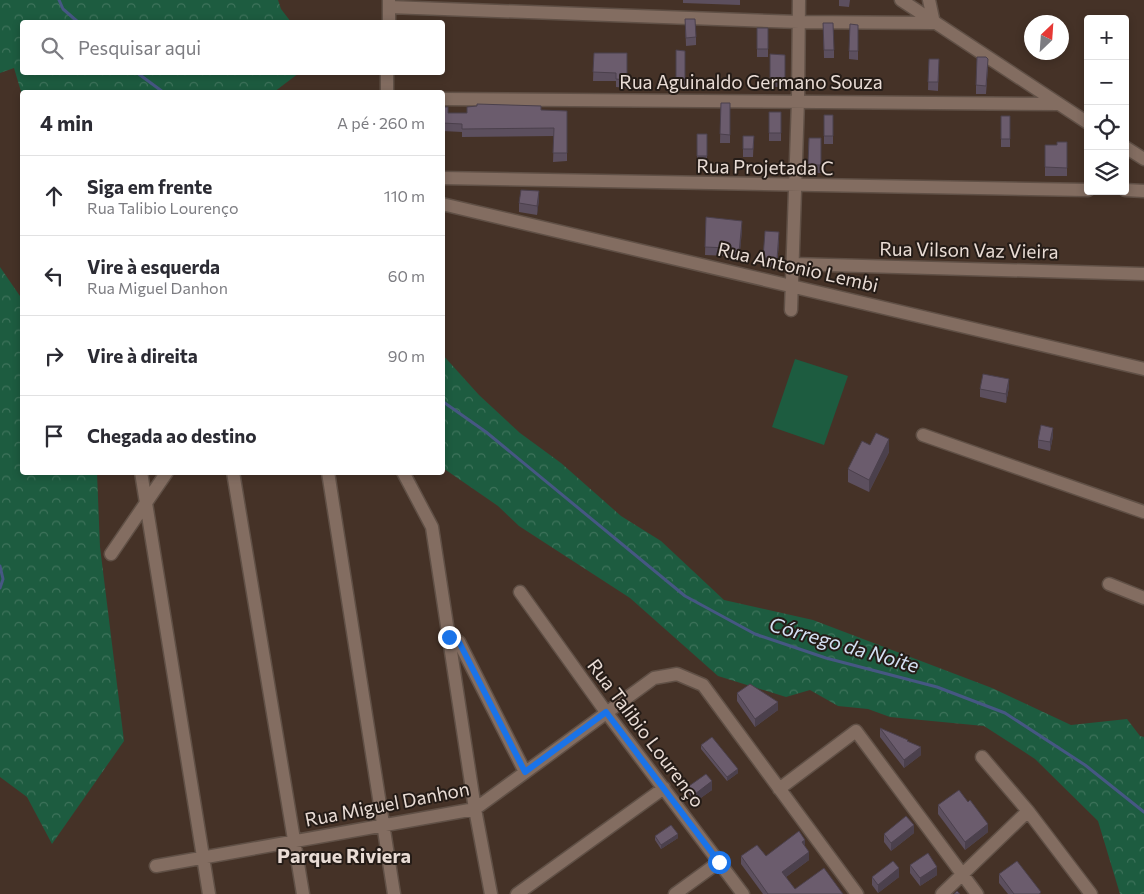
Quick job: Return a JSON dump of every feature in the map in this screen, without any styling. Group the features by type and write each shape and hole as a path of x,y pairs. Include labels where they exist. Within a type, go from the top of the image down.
{"street":[{"path":"791,310 794,264 799,0"},
{"path":"900,0 1084,120"},
{"path":"929,0 934,24"},
{"path":"388,20 389,3 799,22 934,24"},
{"path":"387,75 387,90"},
{"name":"Rua Aguinaldo Germano Souza","path":"445,98 1058,104"},
{"path":"1129,149 1144,158"},
{"name":"Rua Projetada C","path":"445,178 1084,190"},
{"path":"1129,190 1144,191"},
{"name":"Rua Antonio Lembi","path":"445,205 1144,368"},
{"name":"Rua Vilson Vaz Vieira","path":"794,264 1144,274"},
{"path":"923,435 1144,512"},
{"path":"141,475 209,894"},
{"path":"112,554 165,475"},
{"path":"233,475 303,894"},
{"path":"328,475 394,894"},
{"path":"405,475 432,528 475,809 491,894"},
{"path":"1109,584 1144,598"},
{"name":"Rua Talibio Lourenço","path":"520,592 606,712 743,894"},
{"path":"449,637 459,642 525,772"},
{"name":"Rua Miguel Danhon","path":"156,866 475,809 654,678 677,674 703,685 780,789"},
{"path":"857,894 780,789 856,731 977,894"},
{"path":"982,757 1028,811 1092,894"},
{"path":"517,894 664,788"},
{"path":"942,894 1028,811"},
{"path":"675,894 719,862"}],"green space":[{"path":"0,0 278,0 281,9 289,20 20,20 20,75 296,75 277,90 21,90 14,68 0,73"},
{"path":"0,267 20,296 20,475 97,475 100,547 124,741 52,844 27,797 0,777"},
{"path":"445,357 479,395 520,433 561,463 621,516 661,541 724,600 813,620 992,688 1071,725 1127,719 1140,736 1144,737 1144,894 1120,894 1098,821 1035,759 984,726 890,717 868,709 838,706 810,690 786,697 718,676 630,598 519,526 498,506 445,469"},
{"path":"795,359 848,376 824,445 772,427"}],"building":[{"path":"685,19 695,19 696,37 686,38"},
{"path":"823,23 833,23 834,50 824,50"},
{"path":"850,24 858,25 858,51 849,51"},
{"path":"757,28 768,28 768,49 757,49"},
{"path":"676,50 685,51 685,80 676,80"},
{"path":"594,53 627,53 627,80 616,79 616,73 593,72"},
{"path":"770,54 785,55 785,79 770,78"},
{"path":"977,57 986,57 988,59 986,86 976,85"},
{"path":"929,59 939,59 938,82 928,82"},
{"path":"721,103 730,103 730,135 720,134"},
{"path":"477,104 541,106 541,110 567,111 567,153 553,153 554,128 462,129 462,124 445,123 445,107 448,107 448,113 467,113 467,107 477,106"},
{"path":"769,112 781,112 781,133 769,133"},
{"path":"824,115 833,115 833,136 824,136"},
{"path":"1001,116 1010,116 1010,139 1001,139"},
{"path":"697,134 707,134 707,156 697,156"},
{"path":"743,136 754,136 753,149 743,149"},
{"path":"809,138 821,138 821,165 808,165"},
{"path":"1057,142 1067,142 1067,168 1045,167 1045,145 1057,145"},
{"path":"521,190 539,191 537,206 519,203"},
{"path":"706,217 742,221 739,253 728,252 728,248 705,247"},
{"path":"765,231 779,232 777,259 763,258"},
{"path":"983,374 1009,379 1006,394 980,389"},
{"path":"1041,425 1053,428 1050,442 1038,440"},
{"path":"876,433 889,439 869,480 848,469 862,441 870,445"},
{"path":"750,684 778,702 755,719 737,693"},
{"path":"880,728 908,740 921,747 904,760"},
{"path":"712,737 738,769 727,777 701,745"},
{"path":"706,774 712,781 695,794 689,786"},
{"path":"959,790 968,802 970,800 988,824 965,842 938,805"},
{"path":"906,816 914,825 891,843 884,834"},
{"path":"671,825 678,834 661,845 655,836"},
{"path":"799,831 805,840 802,842 809,852 782,872 795,889 824,868 843,894 768,894 741,856 757,845 766,856"},
{"path":"928,853 937,867 920,878 910,865"},
{"path":"893,861 899,868 878,885 872,877"},
{"path":"1017,861 1041,892 1039,894 1014,894 999,874"}],"waterway":[{"name":"Córrego da Noite","path":"59,0 63,9 76,20"},
{"name":"Córrego da Noite","path":"140,75 160,90"},
{"name":"Córrego da Noite","path":"445,403 486,432 685,596 755,634 826,658 937,687 1005,713 1085,765 1144,812"},
{"path":"0,566 3,579 0,588"}],"district":[{"name":"Parque Riviera","path":"344,856"}],"route":[{"path":"449,637 459,642 525,772 606,712 719,862"}]}
